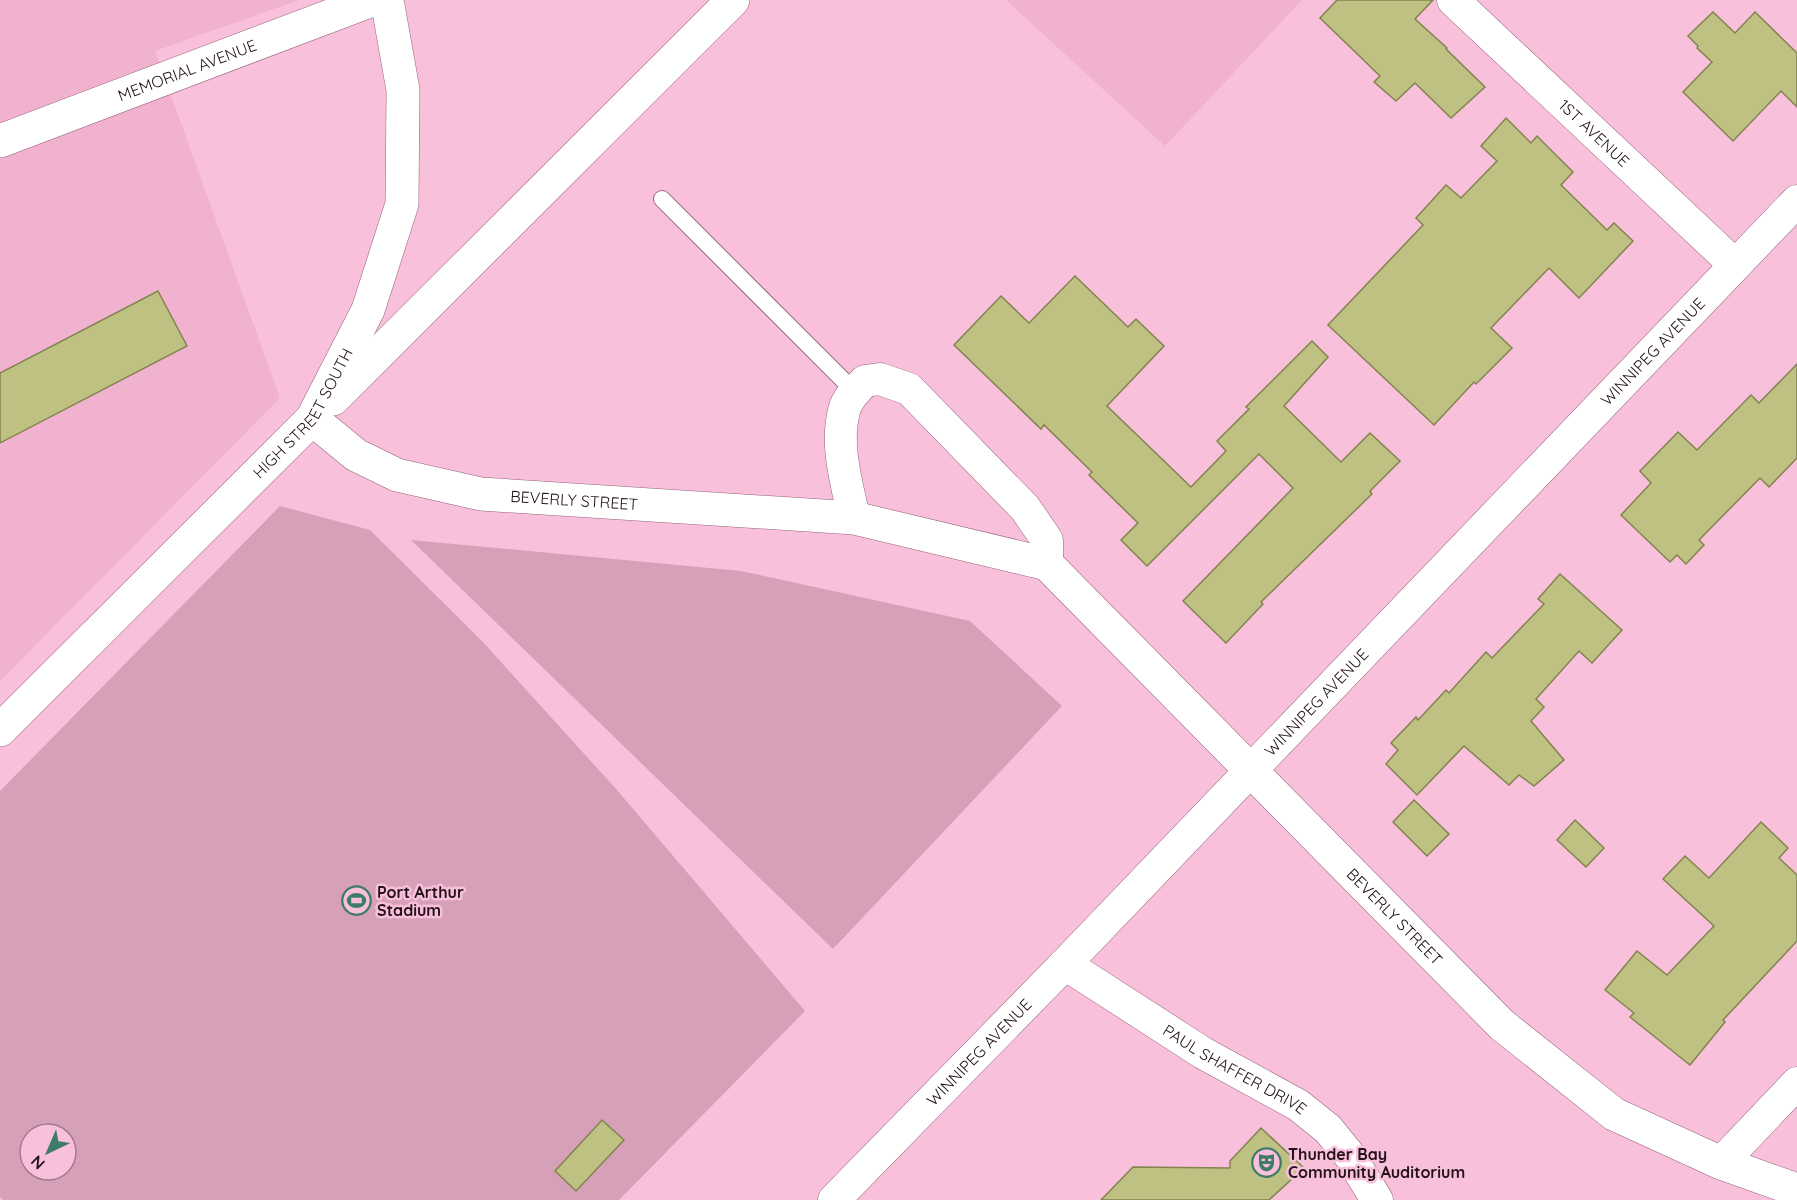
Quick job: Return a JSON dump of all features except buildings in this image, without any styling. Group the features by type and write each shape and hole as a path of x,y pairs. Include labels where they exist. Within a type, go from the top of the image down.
{"street":[{"name":"MEMORIAL AVENUE","path":"0,141 372,0"},
{"name":"HIGH STREET SOUTH","path":"0,730 312,419 368,310 402,204 403,90 387,0"},
{"path":"312,419 733,0"},
{"name":"1ST AVENUE","path":"1453,0 1735,265"},
{"name":"WINNIPEG AVENUE","path":"834,1200 1065,964 1797,201"},
{"path":"854,518 840,451 844,410 865,381 880,379 909,389 1025,508 1047,540 1047,564"},
{"name":"BEVERLY STREET","path":"312,419 356,455 397,476 480,494 854,518 1047,564 1252,769 1502,1025 1614,1114 1721,1163 1797,1190"},
{"name":"PAUL SHAFFER DRIVE","path":"1065,964 1203,1053 1298,1105 1328,1129 1350,1156 1377,1200"},
{"path":"1721,1163 1797,1083"}],"lane":[{"path":"662,199 855,392"}],"shaded area":[{"path":"0,0 299,0 155,51 280,398 0,681"},
{"path":"1006,0 1302,0 1165,146"},
{"name":"Port Arthur Stadium","path":"280,506 370,530 482,641 617,790 805,1011 619,1200 3,1200 0,1197 0,791"},
{"path":"411,540 741,571 970,621 1062,706 833,949"}],"place":[{"name":"Port Arthur Stadium","path":"356,901"},
{"name":"Thunder Bay Community Auditorium","path":"1267,1163"}]}
